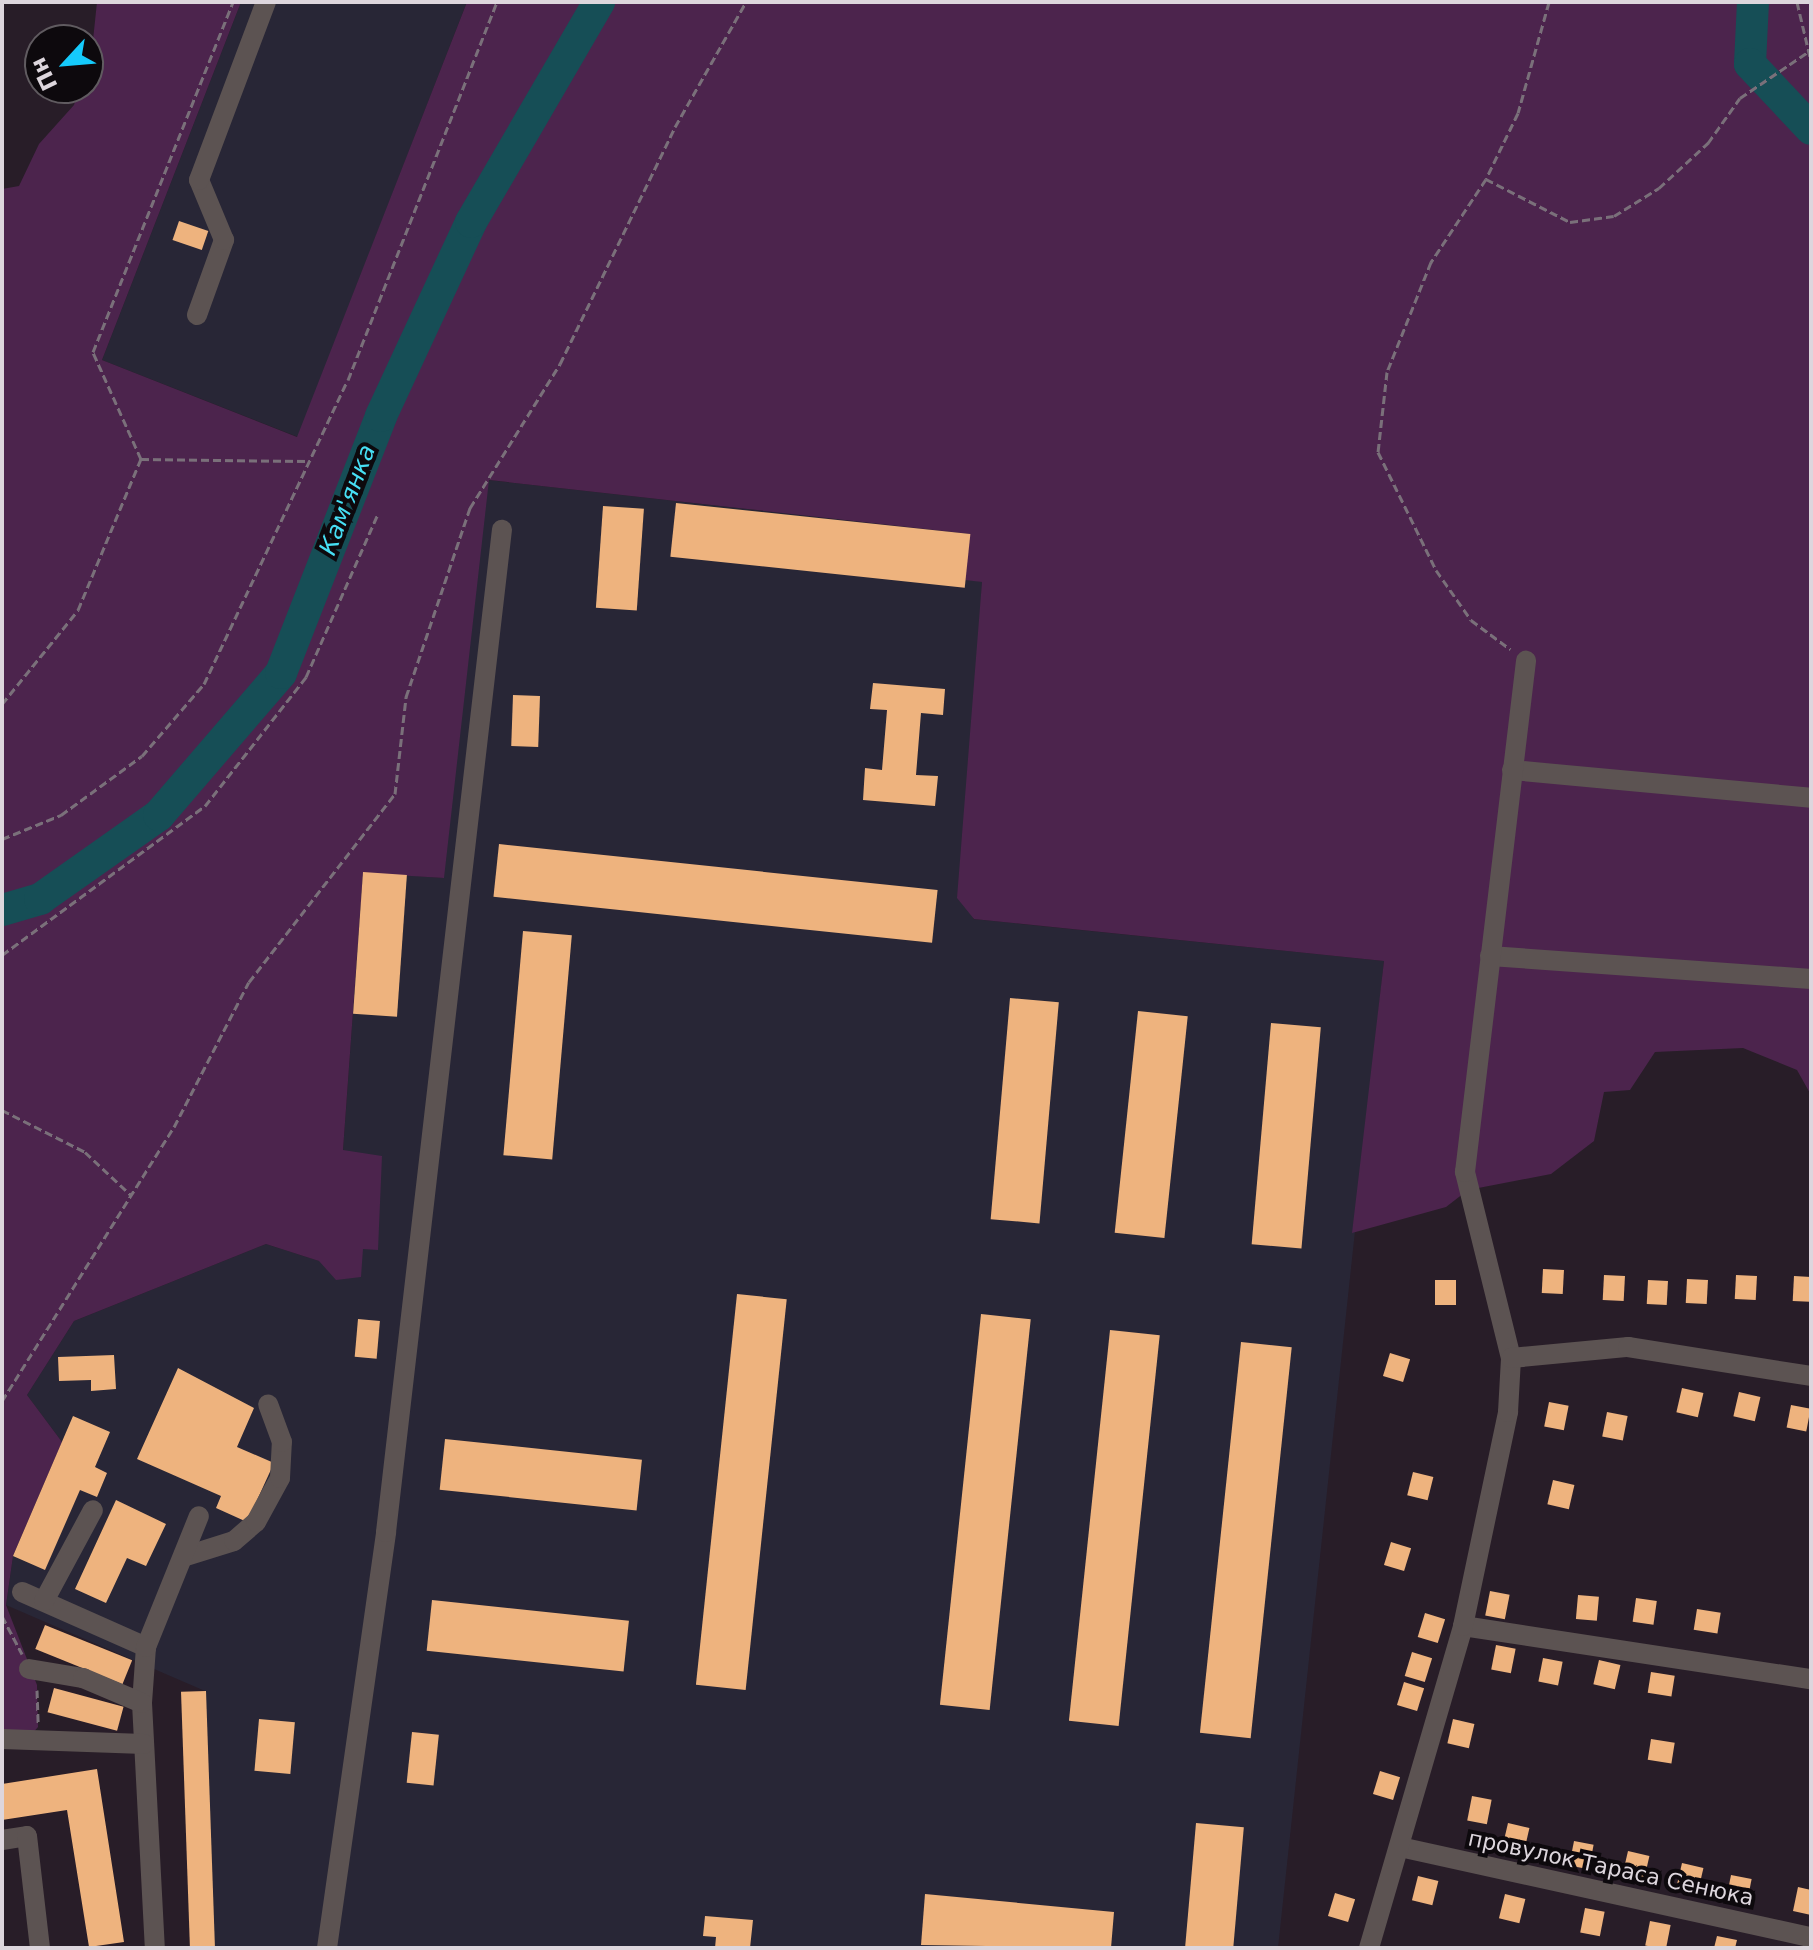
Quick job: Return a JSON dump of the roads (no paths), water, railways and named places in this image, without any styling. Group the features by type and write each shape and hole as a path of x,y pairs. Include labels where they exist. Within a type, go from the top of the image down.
{"street":[{"path":"197,315 224,240 199,180 266,2"},
{"path":"327,1948 386,1532 502,530"},
{"path":"1369,1948 1463,1626 1508,1412 1511,1358 1465,1172 1526,661"},
{"path":"1512,770 1811,798"},
{"path":"1490,956 1811,979"},
{"path":"1511,1358 1628,1347 1811,1376"},
{"path":"183,1557 234,1541 256,1522 280,1478 282,1442 268,1404"},
{"path":"44,1601 93,1510"},
{"path":"155,1948 142,1703 146,1647 199,1516"},
{"path":"22,1592 146,1647"},
{"path":"1463,1626 1811,1679"},
{"path":"29,1669 83,1678 142,1703"},
{"path":"2,1739 144,1744"},
{"path":"2,1840 27,1836 40,1948"},
{"name":"провулок Тараса Сенюка","path":"1400,1847 1811,1937"}],"waterway":[{"name":"Кам'янка","path":"2,910 40,899 159,815 281,673 381,416 471,222 599,2"},
{"path":"1753,2 1750,64 1811,129"}]}
